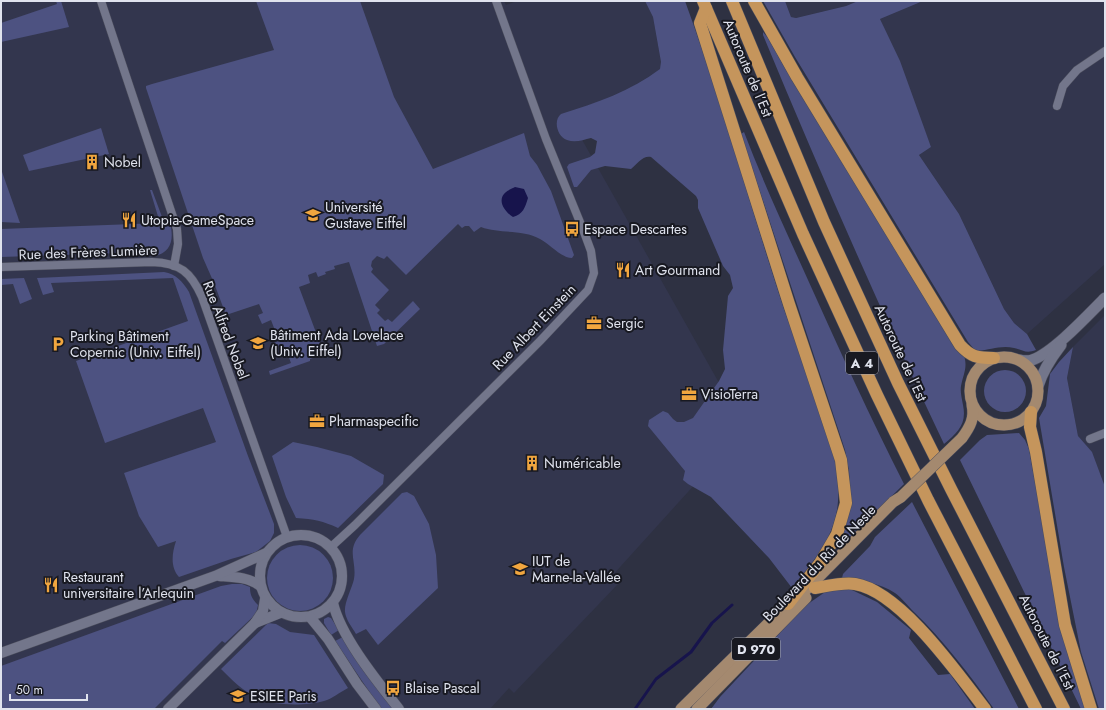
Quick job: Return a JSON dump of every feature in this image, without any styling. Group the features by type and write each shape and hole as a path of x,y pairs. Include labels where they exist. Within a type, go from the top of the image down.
{"highway":[{"name":"Autoroute de l’Est","path":"732,1 824,222 898,384 1064,709"},
{"path":"754,1 797,77 960,345 968,354 979,358 994,358"},
{"name":"Autoroute de l’Est","path":"705,5 803,234 874,388 928,500 1036,709"},
{"path":"705,5 700,23 789,304 841,460 846,503 837,534 820,564 788,604"},
{"path":"1031,412 1030,427 1036,452 1066,625 1091,709"},
{"path":"816,588 854,583 880,593 892,602 938,648 985,709"}],"main road":[{"path":"994,358 1007,357 1026,361 1041,356 1105,298"},
{"path":"1038,386 1047,364 1079,323"},
{"name":"Boulevard du Rû de Nesle","path":"697,709 897,505 901,497 962,438 969,429 973,420 970,390 972,379 977,370 984,363 994,358"},
{"path":"1020,360 1032,371 1038,386 1036,404 1031,412"},
{"path":"971,400 976,410 983,418 993,423"},
{"name":"Boulevard du Rû de Nesle","path":"962,438 979,426 993,423 1010,425 1025,418 1031,412"},
{"name":"D 970","path":"681,709 788,604 798,598 893,502 901,497"}],"street":[{"path":"102,1 177,229 178,244 174,266"},
{"name":"Rue Albert Einstein","path":"331,547 355,526 540,341 588,290 594,273 591,251 546,139 496,1"},
{"path":"1057,106 1063,86 1077,70 1105,51"},
{"name":"Rue des Frères Lumière","path":"1,267 152,262 165,262 174,266"},
{"name":"Rue Alfred Nobel","path":"174,266 185,271 192,279 202,297 287,537"},
{"path":"1090,439 1105,434"},
{"path":"299,534 311,536 321,540 331,547 339,560 342,575 340,590 333,603 323,612 310,617 294,617 280,613 265,599 260,586 259,575 261,563 266,553 276,543 287,537 299,534"},
{"path":"1,653 215,576 266,553"},
{"path":"215,576 236,577 253,582 260,586"},
{"path":"168,709 255,623 262,611 265,599"},
{"path":"333,603 339,621 351,642 371,672 399,709"},
{"path":"255,623 280,613"},
{"path":"310,617 328,639 357,684 376,709"}],"shaded area":[{"name":"Université Gustave Eiffel","path":"1,1 504,1 506,5 517,1 645,1 653,17 661,69 632,87 596,103 567,113 745,429 611,577 618,584 514,693 509,688 490,709 1,709"},
{"path":"56,1 61,1 69,27 1,42 1,23 57,4"},
{"path":"256,1 360,1 394,97 433,169 524,133 530,156 537,165 551,191 574,255 572,258 564,256 544,241 533,236 481,227 474,232 469,226 462,228 458,224 406,275 387,256 384,259 377,256 372,261 371,266 373,269 371,272 389,290 375,305 380,310 377,313 385,321 388,319 392,322 413,301 420,309 384,344 377,346 349,262 334,266 335,269 325,272 326,274 318,277 316,272 308,275 310,283 299,287 324,354 310,359 310,361 270,375 269,371 291,363 286,350 275,354 271,344 279,341 271,320 262,324 258,315 263,313 259,304 226,315 203,258 146,88 146,86 152,84 274,50"},
{"path":"645,1 685,1 724,116 784,309 832,450 838,488 838,501 833,526 822,548 792,588 769,558 711,497 683,480 685,471 648,426 649,420 663,411 668,413 677,422 684,422 693,418 719,381 725,369 723,350 728,296 733,288 730,275 723,266 698,208 698,200 696,196 651,157 645,157 640,160 631,169 605,166 591,170 577,187 574,187 567,167 569,164 590,157 595,153 597,141 591,138 570,141 561,136 557,128 557,120 561,114 600,101 625,90 649,77 660,69 661,62 653,17"},
{"path":"763,1 785,1 791,17 796,18 846,6 858,1 923,1 880,19 900,61 931,147 919,155 959,214 1004,309 1014,323 1027,334 1036,350 1027,352 1005,347 978,351 968,342 795,57"},
{"path":"785,1 858,1 846,6 796,18 791,17"},
{"path":"923,1 1105,1 1105,264 1027,334 1014,323 1004,309 959,214 919,155 931,147 880,19"},
{"path":"763,32 964,356 965,367 961,396 964,417 960,427 944,444 828,189"},
{"path":"101,128 109,154 29,171 23,155"},
{"path":"744,132 831,332 904,484 839,548 837,546 845,526 850,496 849,471 845,450 741,134"},
{"path":"1,169 20,223 1,222"},
{"path":"515,187 524,189 528,198 523,210 513,217 503,206 502,199 506,192"},
{"path":"150,190 152,190 165,225 170,223 172,234 170,244 165,252 154,256 153,252 1,257 1,229 160,223"},
{"path":"164,272 179,279 189,292 274,524 274,533 270,541 256,552 179,577 173,564 176,541 158,547 139,516 124,473 216,442 203,408 105,443 76,361 188,321 173,278 51,283 54,292 43,295 37,278"},
{"path":"24,278 32,299 20,304 13,284 1,285 1,279"},
{"path":"1105,315 1105,512 1078,436 1067,378 1073,347"},
{"path":"1073,347 1067,378 1078,436 1092,452 1105,487 1105,709 1099,709 1081,652 1064,567 1039,418 1046,406 1050,374"},
{"path":"1001,370 1009,370 1017,373 1023,379 1026,391 1023,403 1017,409 1009,412 1001,412 993,409 987,403 984,395 984,387 987,379 993,373"},
{"path":"1019,433 1025,440 1029,449 1055,594 1087,709 1081,709 960,460 987,435"},
{"path":"293,442 351,456 384,475 383,484 338,528 318,521 296,518 286,497 272,456"},
{"path":"407,492 414,496 429,524 436,555 438,588 378,645 366,629 356,634 348,621 345,612 355,573 353,551 356,541 360,535 402,493"},
{"path":"912,502 1019,709 994,709 946,646 895,593 876,584 842,578 843,574 870,546 875,537"},
{"path":"300,545 313,547 328,560 331,565 333,578 331,591 318,606 313,609 300,611 287,609 272,596 269,591 267,578 269,565 282,550 287,547"},
{"path":"242,584 250,587 252,597 258,605 256,614 225,643 222,641 154,709 1,709 1,666 221,586"},
{"path":"828,590 852,590 877,602 911,630 909,638 938,675 950,674 975,709 711,709 720,697 805,606"},
{"path":"328,617 331,618 339,630 331,635 324,623 324,619"},
{"path":"268,623 276,624 290,632 314,635 348,688 327,700 309,704 272,703 257,698 242,689 221,669"},
{"path":"343,637 393,709 381,709 335,641"}],"waterway":[{"path":"635,709 656,679 691,652 712,623 732,605"}],"place":[{"name":"Nobel","path":"92,162"},
{"name":"Université Gustave Eiffel","path":"313,215"},
{"name":"Utopia-GameSpace","path":"129,220"},
{"name":"Espace Descartes","path":"572,229"},
{"name":"Art Gourmand","path":"623,270"},
{"name":"Sergic","path":"594,323"},
{"name":"Bâtiment Ada Lovelace (Univ. Eiffel)","path":"258,343"},
{"name":"Parking Bâtiment Copernic (Univ. Eiffel)","path":"58,344"},
{"name":"VisioTerra","path":"689,394"},
{"name":"Pharmaspecific","path":"317,421"},
{"name":"Numéricable","path":"532,463"},
{"name":"IUT de Marne-la-Vallée","path":"520,569"},
{"name":"Restaurant universitaire l’Arlequin","path":"51,585"},
{"name":"Blaise Pascal","path":"393,688"},
{"name":"ESIEE Paris","path":"238,696"}]}
